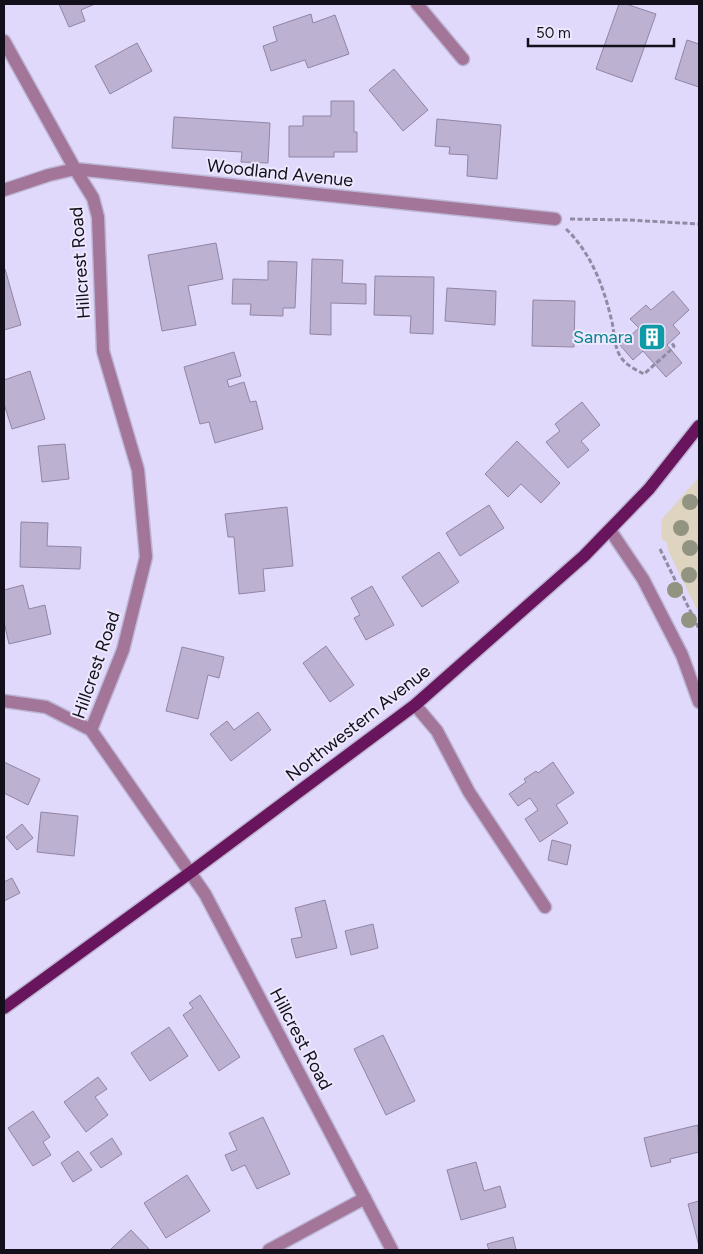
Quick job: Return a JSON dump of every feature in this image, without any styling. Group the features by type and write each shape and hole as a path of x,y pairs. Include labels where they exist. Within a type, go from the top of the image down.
{"main road":[{"name":"Northwestern Avenue","path":"4,1008 415,705 566,574 649,489 699,426"}],"street":[{"path":"416,4 463,59"},
{"name":"Hillcrest Road","path":"4,41 74,169 93,198 98,216 103,351 138,470 146,557 123,650 91,730 205,894 392,1250"},
{"name":"Woodland Avenue","path":"4,190 74,169 555,219"},
{"path":"610,530 643,578 682,655 699,702"},
{"path":"4,701 46,707 91,730"},
{"path":"415,705 437,731 469,792 545,907"},
{"path":"269,1250 365,1198"}],"path":[{"path":"555,219 629,220 699,224"},
{"path":"555,219 574,237 589,258 602,284 616,348 624,362 644,374 673,348 674,346 671,342"},
{"path":"660,549 699,629"}],"shaded area":[{"path":"699,477 699,614 668,550 667,543 662,539 661,531 662,519"}],"building":[{"path":"59,4 95,4 81,10 85,21 69,27"},
{"path":"619,4 626,4 656,14 632,82 596,69"},
{"path":"311,14 313,23 335,15 349,54 308,68 305,60 271,71 263,46 277,41 273,27"},
{"path":"687,40 699,44 699,87 675,79"},
{"path":"137,43 152,71 110,94 95,66"},
{"path":"394,69 428,110 403,131 369,90"},
{"path":"331,101 354,101 354,132 357,132 357,152 334,152 334,157 289,157 289,126 303,126 303,116 331,116"},
{"path":"174,117 270,123 268,163 241,162 242,152 172,148"},
{"path":"437,119 501,125 497,179 467,176 468,155 449,154 450,147 435,146"},
{"path":"216,243 223,279 188,286 196,325 162,331 148,255"},
{"path":"312,259 343,260 342,283 366,284 366,304 331,303 331,335 310,334"},
{"path":"268,261 297,262 295,308 283,308 283,316 250,315 251,304 232,304 233,279 268,280"},
{"path":"4,270 21,325 4,330"},
{"path":"375,276 434,277 433,334 410,333 411,316 374,315"},
{"path":"447,288 496,291 495,325 445,321"},
{"name":"Samara","path":"673,291 689,310 673,325 680,333 667,345 682,363 666,377 643,351 633,360 620,345 639,328 630,319 646,305 651,310"},
{"path":"533,300 575,301 574,347 532,346"},
{"path":"234,352 241,376 227,380 229,387 244,382 250,402 256,401 263,429 215,443 209,422 200,424 184,367"},
{"path":"30,371 45,419 12,429 4,404 4,380"},
{"path":"582,402 600,425 581,441 589,450 568,468 546,442 560,431 555,424"},
{"path":"517,441 560,483 541,503 521,484 508,497 485,474"},
{"path":"65,444 69,479 42,482 38,446"},
{"path":"489,505 504,528 460,556 446,533"},
{"path":"287,507 293,566 263,569 265,591 239,594 234,537 228,537 225,514"},
{"path":"21,522 48,523 47,546 81,547 80,569 20,567"},
{"path":"439,552 459,582 422,607 402,577"},
{"path":"23,585 29,609 45,605 51,634 9,644 4,622 4,590"},
{"path":"372,586 394,625 366,640 354,618 360,615 351,598"},
{"path":"326,646 354,685 330,702 303,663"},
{"path":"182,647 224,657 219,678 208,675 198,719 166,711"},
{"path":"258,712 271,730 231,761 210,734 227,721 234,730"},
{"path":"4,762 40,779 28,805 4,793"},
{"path":"553,762 574,793 556,805 568,823 540,842 525,819 538,810 530,798 518,806 509,794 526,782 524,779 536,771 538,773"},
{"path":"41,812 78,816 74,856 37,852"},
{"path":"22,824 33,838 17,850 6,837"},
{"path":"552,840 571,845 567,865 548,860"},
{"path":"12,878 20,893 4,901 4,882"},
{"path":"325,900 337,948 296,958 291,939 302,937 295,908"},
{"path":"373,924 378,948 351,955 345,931"},
{"path":"200,995 240,1057 219,1071 183,1015 193,1008 189,1003"},
{"path":"169,1027 188,1056 150,1081 131,1053"},
{"path":"383,1035 415,1101 386,1115 354,1049"},
{"path":"98,1077 107,1089 95,1097 108,1115 86,1132 64,1102"},
{"path":"33,1111 50,1137 43,1142 51,1155 33,1166 8,1128"},
{"path":"263,1117 290,1174 257,1189 245,1165 232,1171 225,1155 237,1150 229,1133"},
{"path":"698,1125 699,1152 670,1159 671,1162 651,1167 644,1138"},
{"path":"112,1138 122,1154 101,1168 90,1153"},
{"path":"78,1151 92,1170 73,1182 61,1163"},
{"path":"476,1162 484,1191 500,1186 506,1207 461,1220 447,1170"},
{"path":"187,1175 210,1211 166,1238 144,1203"},
{"path":"699,1201 699,1246 688,1204"},
{"path":"131,1230 150,1250 110,1250"},
{"path":"513,1237 516,1250 489,1250 487,1244"}],"place":[{"name":"Samara","path":"652,337"}]}
